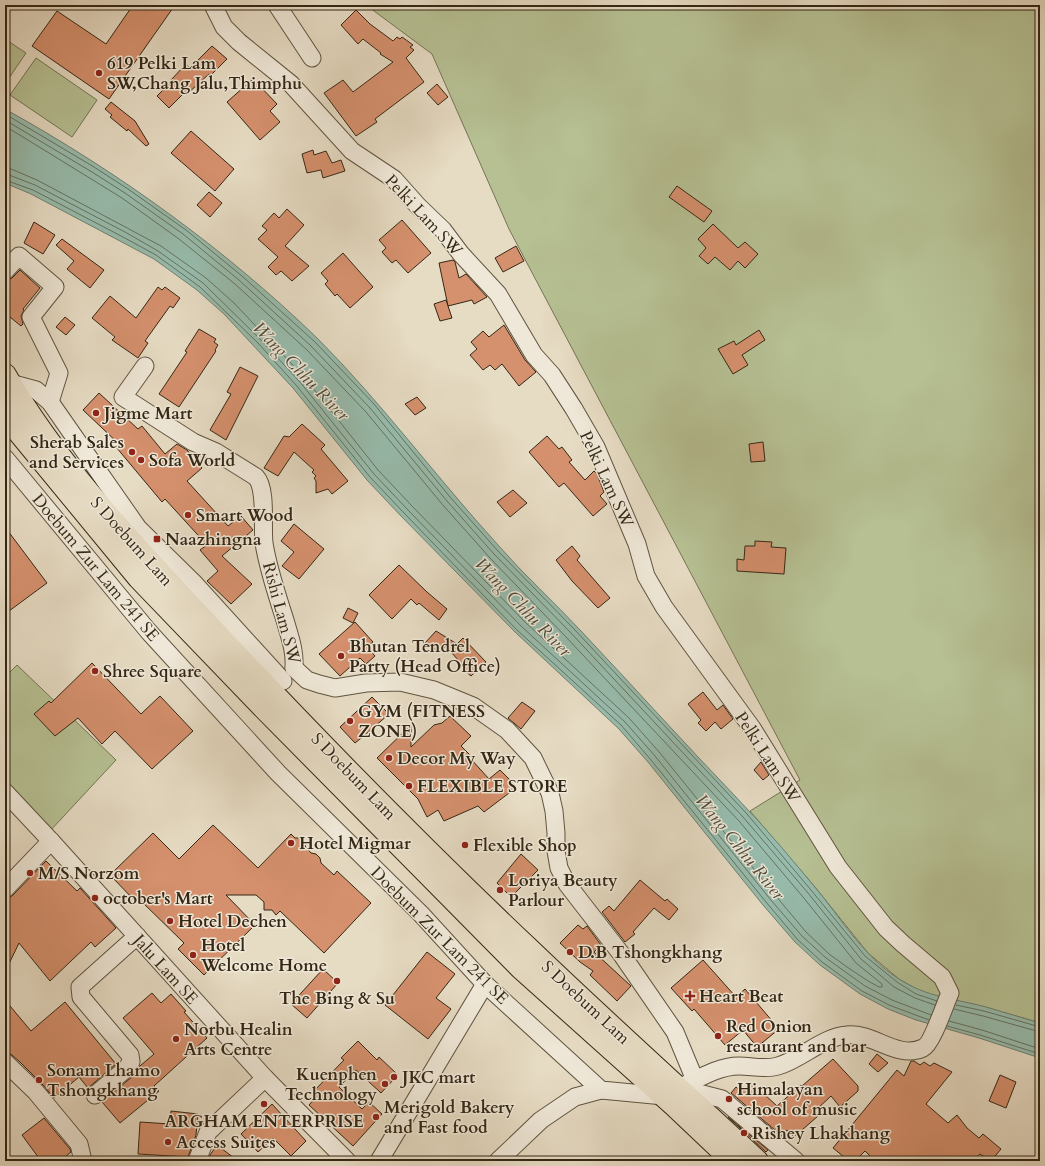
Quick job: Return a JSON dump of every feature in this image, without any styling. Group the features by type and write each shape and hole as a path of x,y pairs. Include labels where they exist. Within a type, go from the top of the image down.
{"highway":[{"name":"S Doebum Lam","path":"7,379 32,419 90,495 153,566 285,683 400,823 506,927 757,1161"},
{"name":"S Doebum Lam","path":"5,412 13,425 139,578 264,709 521,968 679,1088 733,1161"}],"street":[{"name":"Pelki Lam SW","path":"213,5 224,27 239,42 291,84 352,151 394,179 418,206 443,230 461,254 498,294 534,354 552,375 596,447 637,544 646,576 664,607 752,728 838,867 886,928 902,944 942,977 950,994 926,1047 913,1050 896,1049 861,1036 847,1034 826,1041 810,1051 778,1066 768,1068 739,1066 725,1068 679,1088"},
{"path":"277,5 312,58"},
{"path":"5,272 19,256 55,287 30,317 59,373 50,402"},
{"name":"Rishi Lam SW","path":"145,366 123,396 193,442 216,452 260,481 263,499 264,542 270,571 294,649 285,683 307,680 335,688 366,683 400,682 434,690 473,706 507,730 533,758 550,793 559,868 567,884 622,955 675,1032 679,1088"},
{"path":"7,379 36,390 50,402 138,528 193,582 285,683"},
{"name":"Doebum Zur Lam 241 SE","path":"5,458 150,632 278,773 421,914 485,984 601,1090"},
{"name":"Jalu Lam SE","path":"5,792 265,1078 347,1161"},
{"path":"5,889 51,841"},
{"path":"95,1095 127,1068 131,1062 130,1055 81,997 80,987 137,936"},
{"path":"379,1161 485,984"},
{"path":"5,1062 36,1092 79,1144 82,1161"},
{"path":"197,1161 208,1132 265,1078"},
{"path":"498,1161 547,1117 575,1098 601,1090 679,1088 722,1099 796,1161"}],"shaded area":[{"path":"366,5 1040,5 1040,1023 985,1007 932,995 918,990 899,979 868,953 815,887 750,811 800,780 509,229 432,54"},
{"path":"5,39 26,53 5,84"},
{"path":"36,58 97,100 72,137 10,95"},
{"path":"17,665 116,760 49,832 5,786 5,677"}],"water":[{"name":"Wang Chhu River","path":"5,109 47,133 129,185 207,243 282,305 317,338 364,388 508,556 581,631 758,820 802,871 855,939 882,967 909,985 930,994 986,1007 1040,1023 1040,1058 979,1038 916,1020 888,1009 860,994 820,965 795,942 763,905 648,762 618,728 515,632 401,516 367,480 293,388 224,314 197,290 154,259 31,194 5,183"}],"building":[{"name":"619 Pelki Lam SW,Chang Jalu,Thimphu","path":"133,5 175,5 109,99 32,46 57,11 106,44"},
{"path":"356,10 370,24 393,41 397,37 400,39 402,37 413,45 410,47 414,50 406,58 424,82 375,119 377,122 356,136 324,93 343,80 353,92 393,62 380,54 381,53 363,39 358,44 341,25"},
{"path":"212,46 227,59 210,76 209,74 186,95 184,93 169,108 157,96 186,64 190,68"},
{"path":"253,79 277,104 270,111 280,122 260,140 227,102"},
{"path":"437,84 448,97 438,105 427,93"},
{"path":"111,102 135,121 149,144 146,146 128,129 127,131 110,117 112,115 105,109"},
{"path":"191,131 234,169 215,191 171,153"},
{"path":"313,150 314,155 326,151 332,163 341,160 345,171 323,178 321,170 307,173 302,154"},
{"path":"677,186 712,211 704,222 669,197"},
{"path":"209,192 222,203 210,217 197,205"},
{"path":"287,209 304,225 285,246 309,266 292,281 281,271 276,275 268,267 278,257 258,239 267,230 262,226 274,213 279,218"},
{"path":"402,220 431,253 408,273 396,260 392,263 382,252 386,248 379,240"},
{"path":"34,222 55,235 43,254 24,243"},
{"path":"713,224 738,248 745,242 758,254 745,268 738,261 730,270 715,257 708,264 699,256 706,248 698,239"},
{"path":"62,239 104,270 90,288 67,269 74,261 56,245"},
{"path":"516,246 524,261 503,272 495,258"},
{"path":"343,253 373,287 350,308 337,294 335,296 325,284 328,281 321,273"},
{"path":"453,260 455,262 459,278 466,274 487,297 474,304 472,300 448,306 439,263"},
{"path":"20,270 40,288 23,309 24,310 21,316 23,324 21,326 5,313 5,281 12,278"},
{"path":"158,287 162,290 165,287 180,298 173,308 170,306 145,341 148,343 138,358 112,340 115,337 92,318 110,296 136,318"},
{"path":"446,300 452,318 440,321 434,304"},
{"path":"65,317 75,325 66,335 56,327"},
{"path":"504,325 525,360 536,372 519,386 502,364 495,370 490,365 483,370 470,355 477,349 471,342 483,331 489,337"},
{"path":"199,329 216,339 214,342 218,345 215,350 216,351 179,407 159,394 187,352 185,351"},
{"path":"759,330 765,340 742,355 748,365 733,374 718,349 734,341 736,345"},
{"path":"240,367 258,376 226,440 210,430 231,394 227,392"},
{"path":"99,393 138,429 142,426 165,454 177,444 187,450 202,468 187,481 228,526 241,516 253,530 222,556 252,584 231,604 207,581 218,571 200,550 207,545 165,499 162,502 116,447 119,444 83,410"},
{"path":"417,397 426,408 415,415 405,404"},
{"path":"302,424 325,445 321,449 348,481 332,494 328,489 316,493 316,481 314,478 316,476 312,472 314,470 294,452 278,476 264,468 284,436 289,437"},
{"path":"547,436 559,449 562,447 572,460 569,462 585,480 594,471 597,474 604,492 600,496 607,504 593,516 564,483 559,487 529,452"},
{"path":"763,442 765,461 751,462 749,444"},
{"path":"513,490 527,503 510,517 497,502"},
{"path":"294,524 324,549 299,579 282,566 294,552 281,541"},
{"path":"5,527 47,583 5,614"},
{"path":"755,541 772,542 771,547 786,548 784,574 737,571 737,559 744,560 745,546 755,546"},
{"path":"572,546 580,556 577,560 610,598 598,608 572,581 556,560"},
{"path":"399,565 447,609 439,620 419,603 417,605 411,599 392,619 369,595"},
{"path":"348,608 358,613 353,623 343,618"},
{"path":"355,622 373,642 367,647 375,656 366,664 360,658 340,676 319,654"},
{"path":"436,631 457,644 463,638 486,662 471,676 464,670 464,667 446,646 440,652 425,643"},
{"path":"92,663 141,714 160,696 193,731 152,769 115,731 102,744 78,718 55,736 34,714 49,701 51,703"},
{"path":"703,692 717,710 723,705 733,719 721,729 715,722 706,731 698,723 701,720 688,704"},
{"path":"372,697 389,714 355,743 340,727"},
{"path":"522,702 535,711 521,729 508,718"},
{"path":"450,716 471,736 461,746 489,779 500,770 517,787 484,812 478,806 444,821 438,810 427,817 418,799 377,758 411,725 411,747 434,725 442,723"},
{"path":"761,762 769,775 763,780 754,770"},
{"path":"213,825 258,868 291,834 295,838 300,838 305,842 305,846 311,853 316,854 320,858 321,863 334,875 337,871 371,903 324,953 280,911 276,915 272,910 264,910 264,902 256,895 226,895 255,925 204,975 178,949 184,943 140,900 137,903 110,875 153,833 179,859"},
{"path":"521,854 538,870 511,897 497,883"},
{"path":"46,861 77,891 80,888 116,928 95,947 91,942 50,981 19,943 5,972 5,899 12,896"},
{"path":"640,880 665,901 667,899 678,909 669,920 654,908 633,932 635,934 625,942 602,912 609,906 614,911"},
{"path":"578,925 583,929 587,926 601,945 594,952 631,986 617,1001 590,975 593,971 580,962 560,943"},
{"path":"427,952 455,974 436,998 451,1009 428,1039 385,1005"},
{"path":"703,960 736,997 745,989 779,1029 757,1047 743,1030 725,1045 694,1009 692,1011 671,988"},
{"path":"323,969 338,983 307,1018 291,1004"},
{"path":"152,993 161,1003 171,994 186,1011 184,1012 207,1038 154,1086 159,1091 120,1123 102,1102 133,1076 140,1066 154,1054 123,1018"},
{"path":"5,1000 31,1031 65,1002 116,1064 88,1088 79,1077 54,1098 20,1062 5,1051"},
{"path":"358,1041 377,1060 379,1057 398,1075 381,1093 356,1070 339,1087 362,1109 369,1102 382,1114 353,1146 309,1105 317,1096 313,1092 344,1060 341,1058"},
{"path":"877,1054 888,1063 878,1072 869,1064"},
{"path":"833,1059 858,1086 858,1091 840,1107 831,1096 815,1111 818,1116 794,1137 787,1130 782,1136 731,1093 736,1087 742,1092 751,1082 777,1106"},
{"path":"911,1061 914,1061 920,1065 924,1062 930,1066 934,1063 952,1072 926,1104 948,1123 957,1115 967,1128 979,1138 983,1134 1001,1149 991,1161 980,1154 973,1161 875,1161 865,1151 855,1161 849,1161 833,1148 897,1070 904,1076"},
{"path":"1000,1075 1016,1082 1006,1108 989,1101"},
{"path":"272,1104 306,1141 291,1156 273,1138 258,1152 241,1134"},
{"path":"171,1111 198,1114 196,1135 188,1157 138,1154 140,1122 170,1124"},
{"path":"728,1117 768,1150 766,1152"},
{"path":"44,1118 70,1149 71,1152 60,1161 41,1161 22,1135"},
{"path":"217,1145 238,1161 208,1161"}],"place":[{"name":"619 Pelki Lam SW,Chang Jalu,Thimphu","path":"99,73"},
{"name":"Jigme Mart","path":"96,413"},
{"name":"Sherab Sales and Services","path":"132,452"},
{"name":"Sofa World","path":"141,460"},
{"name":"Smart Wood","path":"188,515"},
{"name":"Naazhingna","path":"157,539"},
{"name":"Bhutan Tendrel Party (Head Office)","path":"341,656"},
{"name":"Shree Square","path":"95,671"},
{"name":"GYM (FITNESS ZONE)","path":"350,721"},
{"name":"Decor My Way","path":"389,758"},
{"name":"FLEXIBLE STORE","path":"409,786"},
{"name":"Hotel Migmar","path":"291,843"},
{"name":"Flexible Shop","path":"465,845"},
{"name":"M/S Norzom","path":"30,873"},
{"name":"Loriya Beauty Parlour","path":"500,890"},
{"name":"october's Mart","path":"95,898"},
{"name":"Hotel Dechen","path":"170,921"},
{"name":"D.B Tshongkhang","path":"570,952"},
{"name":"Hotel Welcome Home","path":"193,955"},
{"name":"The Bing & Su","path":"337,981"},
{"name":"Heart Beat","path":"690,996"},
{"name":"Red Onion restaurant and bar","path":"718,1036"},
{"name":"Norbu Healin Arts Centre","path":"176,1039"},
{"name":"JKC mart","path":"394,1077"},
{"name":"Sonam Lhamo Tshongkhang","path":"39,1080"},
{"name":"Kuenphen Technology","path":"385,1084"},
{"name":"Himalayan school of music","path":"729,1099"},
{"name":"ARGHAM ENTERPRISE","path":"264,1104"},
{"name":"Merigold Bakery and Fast food","path":"376,1117"},
{"name":"Rishey Lhakhang","path":"744,1133"},
{"name":"Access Suites","path":"168,1142"}]}
